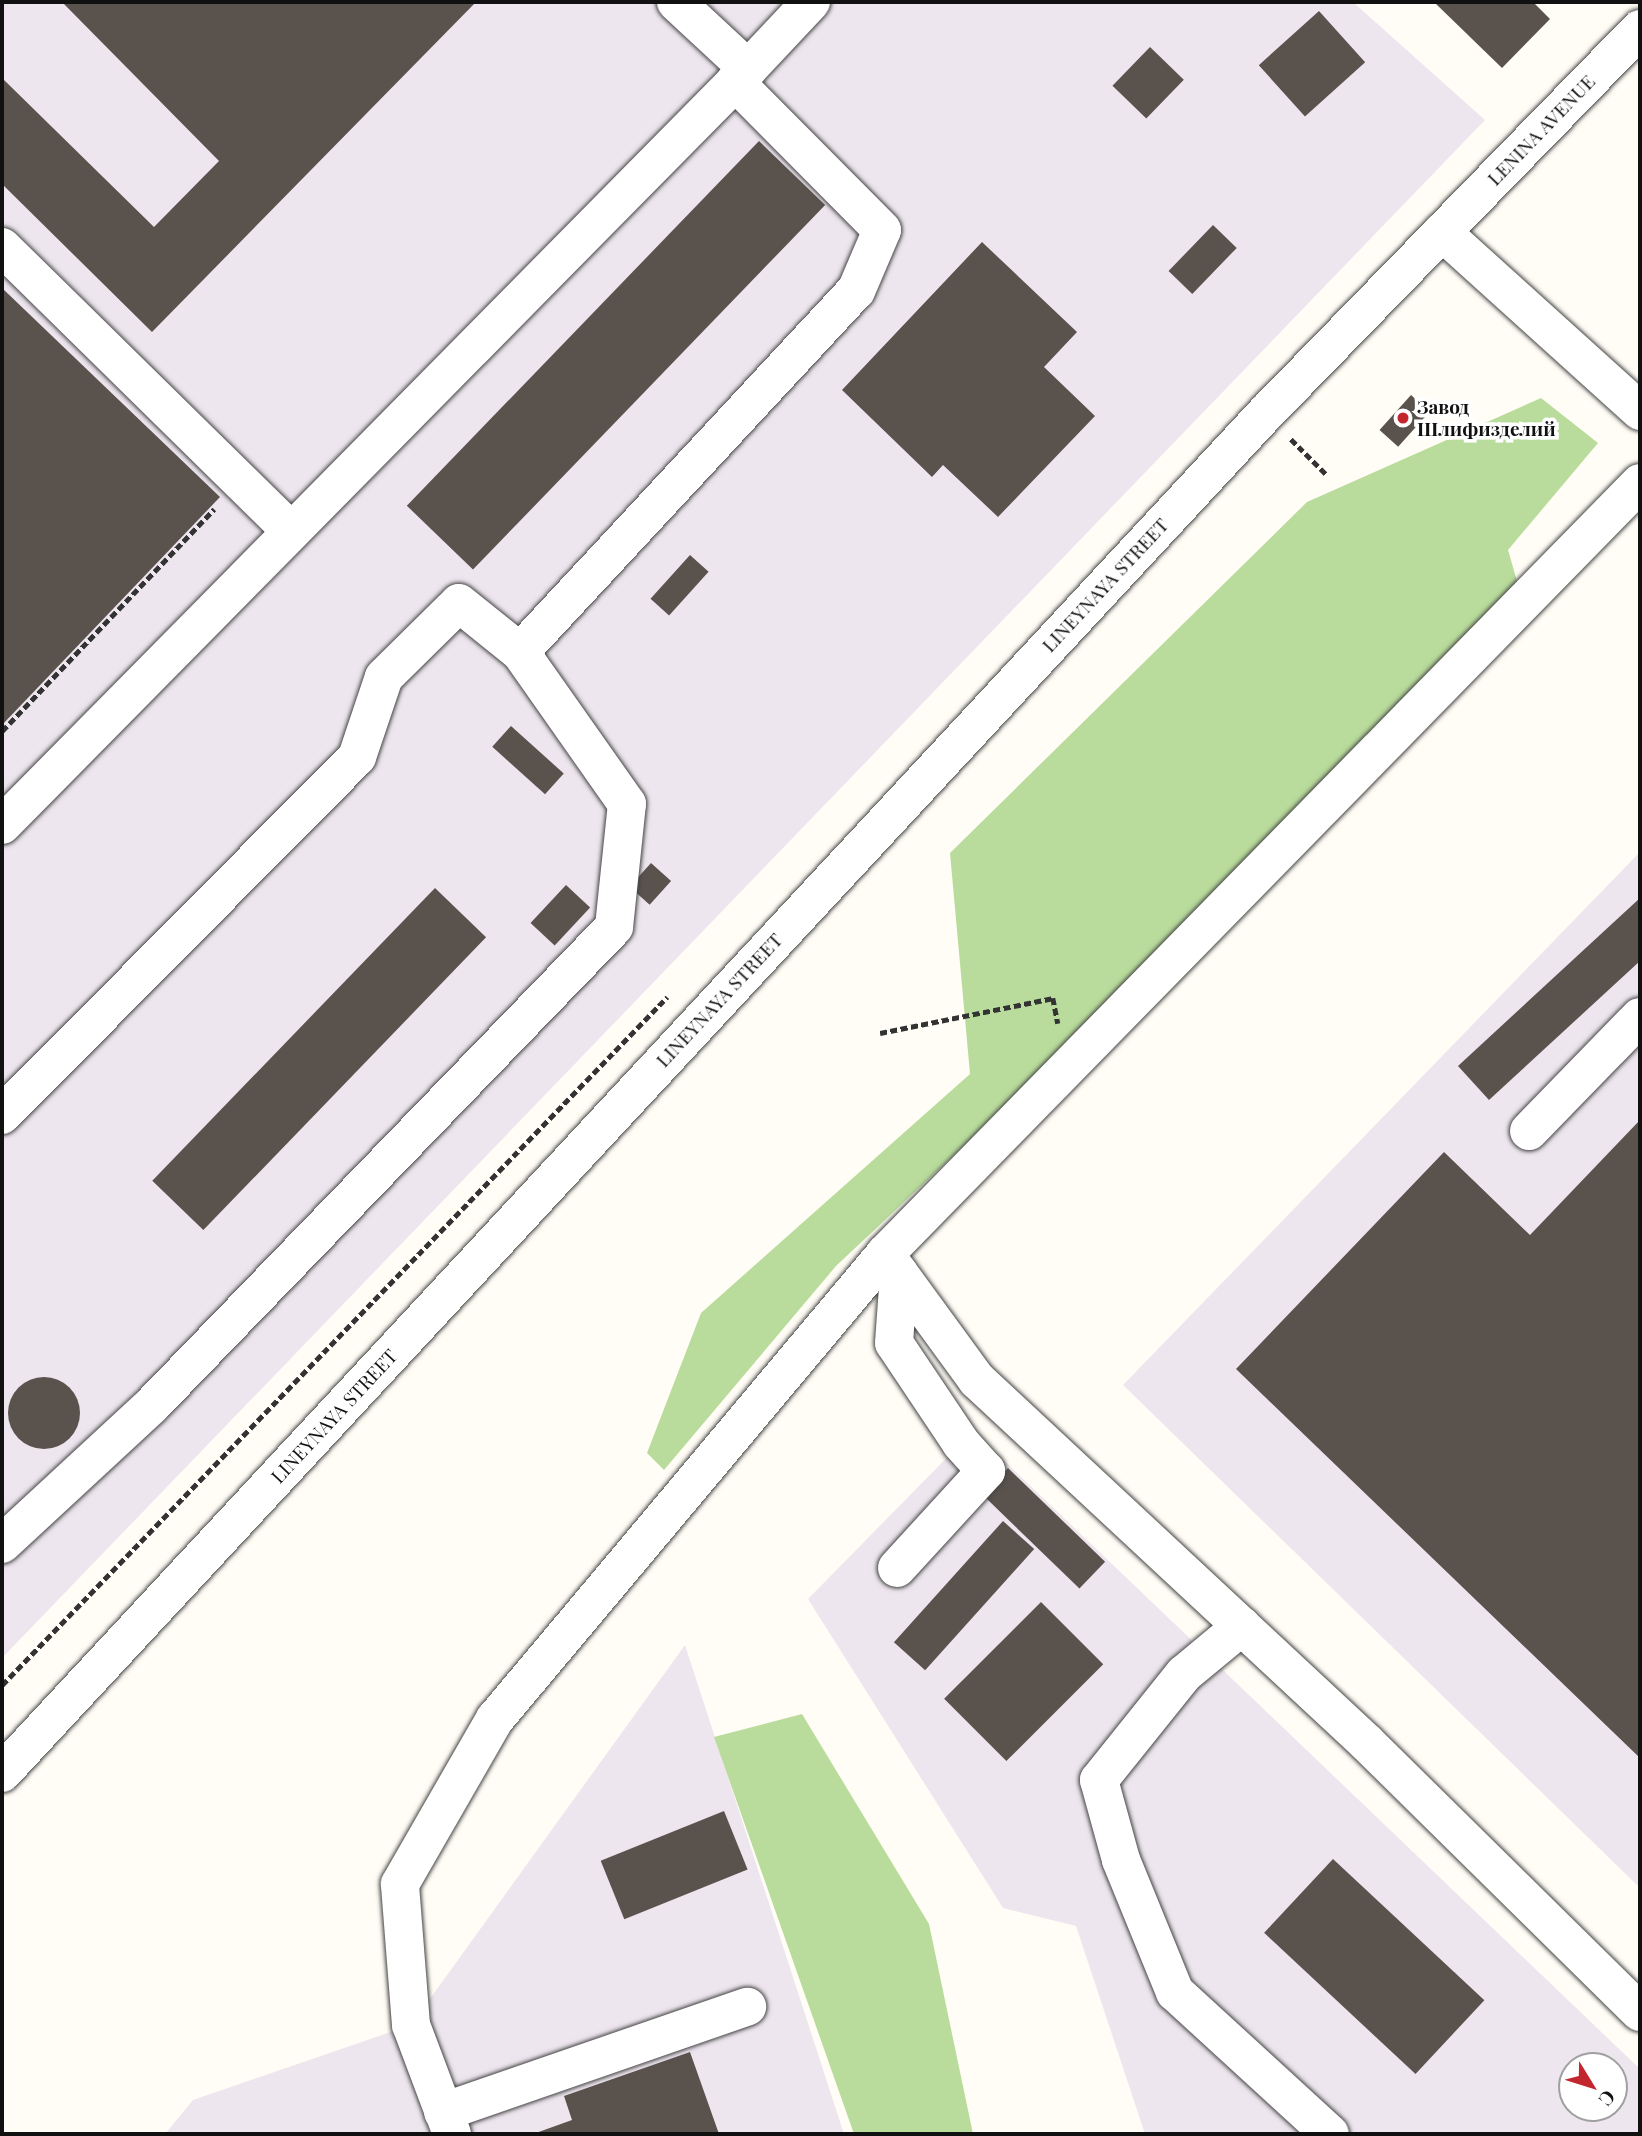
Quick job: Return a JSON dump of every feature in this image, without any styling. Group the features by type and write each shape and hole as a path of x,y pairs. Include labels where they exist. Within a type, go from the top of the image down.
{"street":[{"path":"520,652 856,291 882,230 676,2"},
{"path":"2,825 742,76 811,2"},
{"name":"LENINA AVENUE","path":"1442,232 1640,29"},
{"path":"1442,232 1640,411"},
{"name":"LINEYNAYA STREET","path":"2,1773 1249,430 1442,232"},
{"path":"2,247 291,531"},
{"path":"747,2007 447,2123 411,2025 400,1884 495,1719 892,1264 1066,1069 1640,483"},
{"path":"2,1115 357,757 384,677 459,603 520,652 627,804 614,927 151,1406 2,1544"},
{"path":"1529,1131 1640,1017"},
{"path":"892,1264 894,1343 961,1443 986,1471 897,1568"},
{"path":"892,1264 977,1380 1367,1743 1640,2012"},
{"path":"1242,1626 1184,1674 1099,1780 1121,1860 1175,1993 1330,2134"}],"path":[{"path":"2,731 242,483"},
{"path":"880,1033 1053,998 1066,1069"}],"shaded area":[{"path":"2,2 1353,2 1485,120 2,1658"},
{"path":"1640,852 1640,1888 1123,1385"},
{"path":"973,1431 1622,2052 1558,2052 1558,2122 1628,2122 1628,2058 1640,2069 1640,2134 1145,2134 1076,1926 1003,1908 808,1599"},
{"path":"685,1645 844,2134 165,2134 193,2100 411,2025"}],"green space":[{"path":"1541,398 1598,443 1508,550 1527,616 836,1266 664,1470 647,1453 701,1313 970,1074 950,853 1307,502"},
{"path":"802,1714 929,1924 973,2134 854,2134 714,1737"}],"building":[{"path":"62,2 476,2 152,332 2,184 2,78 154,227 219,161"},
{"path":"1434,2 1533,2 1550,19 1502,68"},
{"path":"1319,11 1365,62 1305,116 1259,65"},
{"path":"1150,47 1184,80 1146,118 1112,86"},
{"path":"759,141 825,205 473,570 407,506"},
{"path":"1213,225 1237,248 1192,294 1169,271"},
{"path":"982,242 1077,332 1044,367 1095,416 998,517 943,465 932,477 842,390"},
{"path":"2,288 220,497 2,725"},
{"path":"1411,395 1430,412 1398,447 1380,430"},
{"path":"690,555 709,572 669,616 651,599"},
{"path":"511,726 564,774 545,794 492,747"},
{"path":"651,863 671,881 650,905 630,887"},
{"path":"566,885 590,908 555,946 531,923"},
{"path":"435,888 486,937 203,1230 152,1181"},
{"path":"1640,898 1640,961 1489,1100 1458,1066"},
{"path":"1640,1120 1640,1758 1236,1369 1444,1152 1530,1235"},
{"path":"51,1377 70,1387 78,1399 78,1427 70,1439 58,1447 37,1449 18,1439 10,1427 8,1406 18,1387 30,1379"},
{"path":"1008,1468 1105,1562 1079,1588 982,1495"},
{"path":"1003,1521 1034,1549 925,1670 894,1642"},
{"path":"1041,1602 1103,1664 1006,1761 944,1699"},
{"path":"724,1811 748,1869 624,1919 601,1861"},
{"path":"1333,1859 1484,2000 1416,2074 1264,1933"},
{"path":"690,2052 719,2134 533,2134 572,2120 564,2096"}],"place":[{"name":"Завод Шлифизделий","path":"1403,418"}]}
